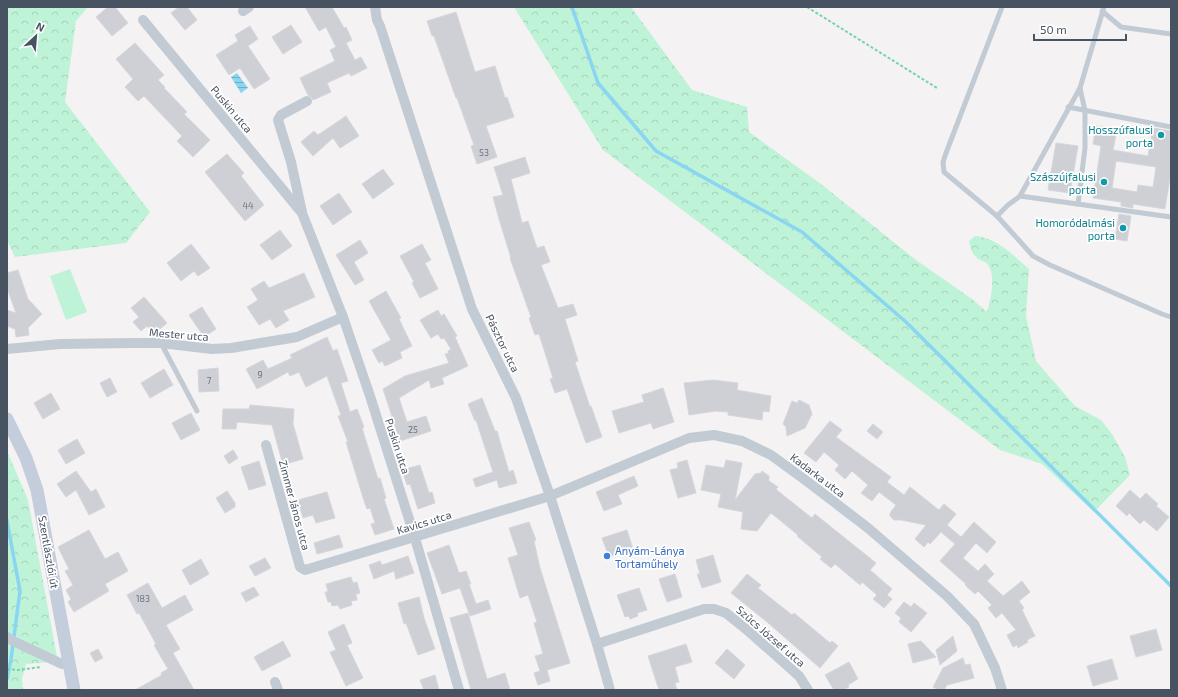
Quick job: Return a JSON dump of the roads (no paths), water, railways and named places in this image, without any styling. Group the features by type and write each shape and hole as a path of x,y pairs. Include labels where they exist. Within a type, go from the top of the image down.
{"main road":[{"name":"Szentlászlói út","path":"7,419 26,458 37,490 74,690"}],"street":[{"path":"369,7 377,20"},
{"name":"Pásztor utca","path":"375,7 377,20 472,309 516,398 550,496 610,690"},
{"name":"Puskin utca","path":"143,20 302,213"},
{"name":"Puskin utca","path":"306,101 281,115 278,120 291,162 302,213 343,316 370,396 415,538 459,690"},
{"name":"Mester utca","path":"7,349 60,344 161,343 212,350 242,347 298,337 343,316"},
{"name":"Kadarka utca","path":"550,496 689,438 714,435 742,441 771,455 808,482 868,528 947,596 974,624 995,668 1002,690"},
{"name":"Zimmer János utca","path":"266,445 300,567 304,570"},
{"name":"Kavics utca","path":"304,570 415,538 550,496"},
{"name":"Szűcs József utca","path":"597,644 704,609 714,609 726,613 746,629 799,676 808,690"},
{"path":"7,637 62,664 68,662"}],"lane":[{"path":"1002,7 943,162 944,172 997,216 1033,256 1050,265 1171,317"},
{"path":"997,216 1020,196 1080,88 1103,9 1121,27 1171,34"},
{"path":"1078,204 1085,148 1085,111 1080,88"},
{"path":"1068,108 1171,127"},
{"path":"1020,196 1170,217 1171,210"},
{"path":"161,343 197,411"}],"water":[{"path":"237,73 248,88 241,93 231,77"}],"waterway":[{"path":"571,7 598,83 656,151 802,232 906,322 1171,586"},
{"path":"7,521 20,591 7,679"}],"place":[{"name":"Hosszúfalusi porta","path":"1161,135"},
{"name":"Szászújfalusi porta","path":"1104,182"},
{"name":"Homoródalmási porta","path":"1123,228"},
{"name":"Anyám-Lánya Tortaműhely","path":"607,556"}]}
